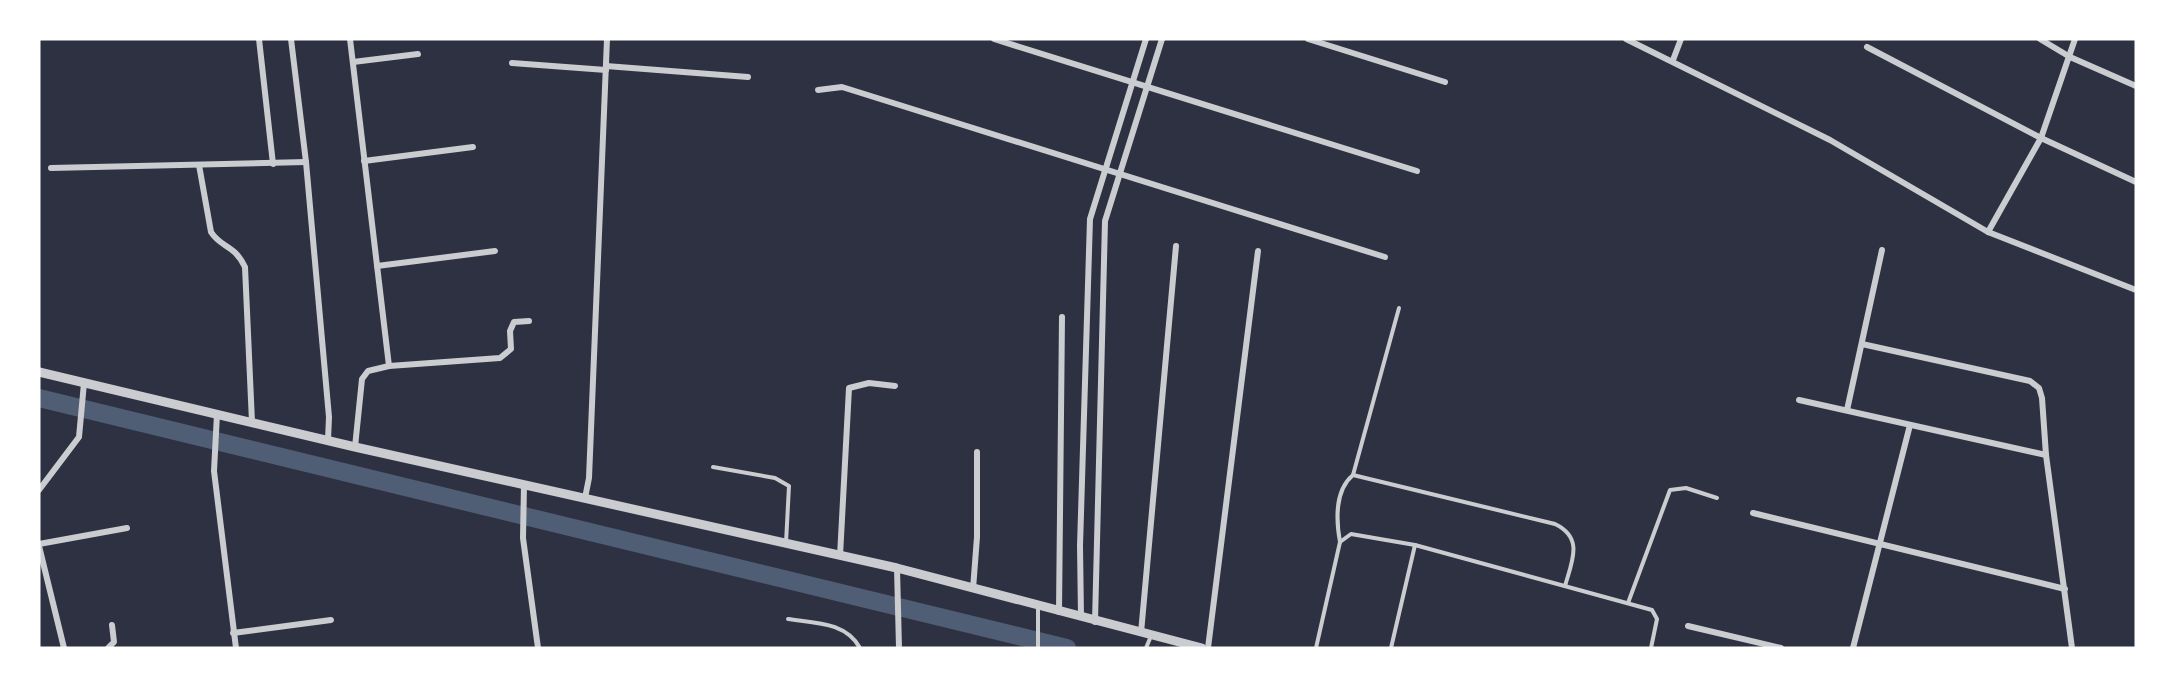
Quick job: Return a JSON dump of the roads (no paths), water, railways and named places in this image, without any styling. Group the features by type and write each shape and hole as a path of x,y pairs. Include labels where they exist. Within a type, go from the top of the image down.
{"street":[{"path":"259,39 273,164"},
{"path":"291,39 306,162 330,417 328,440"},
{"path":"350,39 389,366"},
{"path":"585,498 589,478 607,39"},
{"path":"994,39 1417,171"},
{"path":"1081,617 1080,546 1090,219 1146,39"},
{"path":"1095,622 1105,221 1162,39"},
{"path":"1308,39 1445,82"},
{"path":"1626,39 1673,60 1830,140 1988,232 2136,290"},
{"path":"1673,60 1682,39"},
{"path":"2040,39 2070,57 2136,87"},
{"path":"1988,232 2041,138 2075,39"},
{"path":"1867,47 2041,138 2136,182"},
{"path":"352,62 418,54"},
{"path":"512,63 748,77"},
{"path":"818,90 842,87 1385,257"},
{"path":"364,161 473,147"},
{"path":"51,168 306,162"},
{"path":"200,165 211,232 216,240 232,247 245,267 252,422"},
{"path":"1141,633 1176,246"},
{"path":"1847,410 1882,250"},
{"path":"377,266 495,251"},
{"path":"1208,648 1258,251"},
{"path":"1088,266 1104,267"},
{"path":"1059,612 1062,317"},
{"path":"355,447 363,376 368,371 389,366 500,358 511,349 510,331 514,322 529,321"},
{"path":"1862,344 2030,381 2039,388 2072,648"},
{"path":"39,372 355,447 897,568 1095,622 1202,648"},
{"path":"39,490 79,437 84,382"},
{"path":"840,556 849,388 869,383 895,386"},
{"path":"1799,400 2046,455"},
{"path":"217,414 214,471 236,648"},
{"path":"1853,648 1910,424"},
{"path":"973,589 977,537 977,452"},
{"path":"524,485 523,538 538,648"},
{"path":"1753,513 2065,589"},
{"path":"64,648 39,545 127,528"},
{"path":"897,568 899,648"},
{"path":"233,633 332,620"},
{"path":"108,648 114,642 112,625"},
{"path":"1688,626 1781,648"}],"lane":[{"path":"1316,648 1340,542 1337,522 1341,492 1346,481 1353,475 1399,308"},
{"path":"713,467 775,478 789,486 786,543"},
{"path":"1353,475 1555,524 1566,529 1573,542 1574,554 1565,586"},
{"path":"1628,603 1670,490 1686,488 1717,498"},
{"path":"1340,542 1351,534 1415,546 1652,610 1657,619 1651,648"},
{"path":"1391,648 1415,546"},
{"path":"1038,606 1036,630 1038,648"},
{"path":"788,619 840,627 854,636 860,648"},
{"path":"1146,648 1151,635"}],"waterway":[{"path":"39,398 1067,648"}]}
